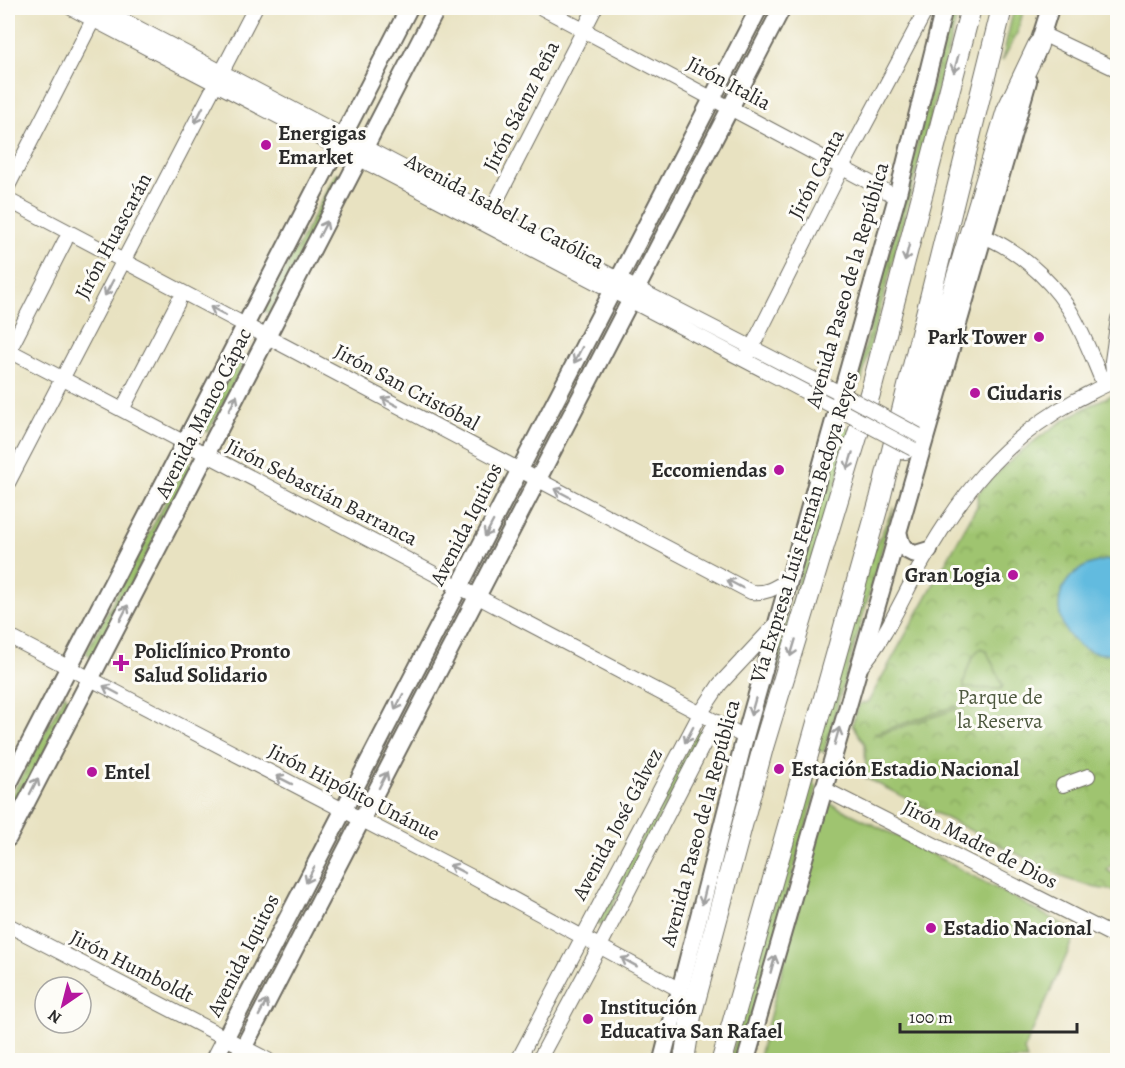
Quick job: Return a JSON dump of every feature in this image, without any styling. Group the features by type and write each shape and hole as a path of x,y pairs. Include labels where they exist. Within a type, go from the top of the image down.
{"highway":[{"name":"Vía Expresa Luis Fernán Bedoya Reyes","path":"684,1060 691,1016 764,744 872,387 971,8"},
{"path":"722,1060 880,499 1002,8"},
{"path":"880,499 901,463 1007,110 1040,39"},
{"path":"672,1060 677,1041 691,1016"}],"main road":[{"name":"Avenida Manco Cápac","path":"8,785 410,8"},
{"name":"Avenida Manco Cápac","path":"8,838 437,8"},
{"name":"Avenida Iquitos","path":"214,1060 759,8"},
{"name":"Avenida Iquitos","path":"240,1054 782,8"},
{"name":"Avenida Paseo de la República","path":"662,1060 745,737 897,197 944,8"},
{"path":"746,1060 854,674 898,530 918,443 983,236 1049,8"},
{"path":"898,530 900,543 906,550 916,555 929,550"}],"street":[{"name":"Avenida Isabel La Católica","path":"71,8 98,11 219,78 616,284 745,362 840,402"},
{"name":"Jirón Huascarán","path":"8,483 255,8"},
{"name":"Jirón Italia","path":"542,8 897,197"},
{"name":"Jirón Sáenz Peña","path":"487,218 595,8"},
{"name":"Jirón Canta","path":"745,362 842,168 927,8"},
{"path":"8,186 98,11"},
{"path":"1040,39 1118,70"},
{"name":"Jirón San Cristóbal","path":"8,200 751,592 769,591 788,580"},
{"path":"983,236 1016,253 1045,280 1067,306 1112,382"},
{"path":"8,351 65,241"},
{"name":"Avenida Isabel La Católica","path":"634,294 752,348 840,402 918,443"},
{"path":"122,410 178,302"},
{"path":"1112,382 1112,362 1118,319"},
{"name":"Jirón Sebastián Barranca","path":"8,351 745,737"},
{"path":"854,674 873,654 929,550 964,496 986,468 1002,452 1047,417 1112,382"},
{"name":"Avenida José Gálvez","path":"518,1060 700,714 720,684 777,623"},
{"name":"Jirón Hipólito Unánue","path":"8,636 362,820 680,990"},
{"name":"Avenida José Gálvez","path":"539,1060 715,722"},
{"path":"1063,785 1088,776"},
{"name":"Jirón Madre de Dios","path":"822,788 1118,938"},
{"name":"Jirón Humboldt","path":"8,925 225,1038 240,1054 268,1060"}],"green space":[{"path":"952,8 959,8 861,382 857,379"},
{"path":"1014,8 1024,8 1017,34 1002,61"},
{"path":"336,173 341,175 269,313 264,311"},
{"path":"240,356 246,359 208,432 202,429"},
{"name":"Parque de la Reserva","path":"1117,393 1118,858 1107,870 1117,876 1117,891 1096,888 1067,879 866,778 865,744 852,725 859,704 868,702 977,506 978,493 1025,449 1060,423"},
{"path":"840,425 853,430 768,700 766,698"},
{"path":"187,461 194,464 92,657 86,653"},
{"path":"894,507 824,752 814,750 865,568"},
{"path":"981,648 987,652 1003,686 1001,689 964,688 969,666"},
{"path":"65,694 70,703 8,822 8,803"},
{"path":"956,706 957,709 877,735 875,733"},
{"path":"698,730 704,733 602,926 597,923"},
{"path":"813,759 818,761 813,783 817,787 741,1060 730,1060"},
{"name":"Estadio Nacional","path":"827,802 915,845 1077,932 1024,1050 1027,1060 758,1060"}],"water":[{"path":"1107,560 1118,562 1117,652 1096,653 1079,646 1067,633 1060,616 1060,598 1067,582 1082,568"}],"place":[{"name":"Energigas Emarket","path":"266,145"},
{"name":"Park Tower","path":"1039,337"},
{"name":"Ciudaris","path":"975,393"},
{"name":"Eccomiendas","path":"779,470"},
{"name":"Gran Logia","path":"1013,575"},
{"name":"Policlínico Pronto Salud Solidario","path":"121,663"},
{"name":"Estación Estadio Nacional","path":"779,769"},
{"name":"Entel","path":"92,772"},
{"name":"Estadio Nacional","path":"931,928"},
{"name":"Institución Educativa San Rafael","path":"588,1019"}]}
